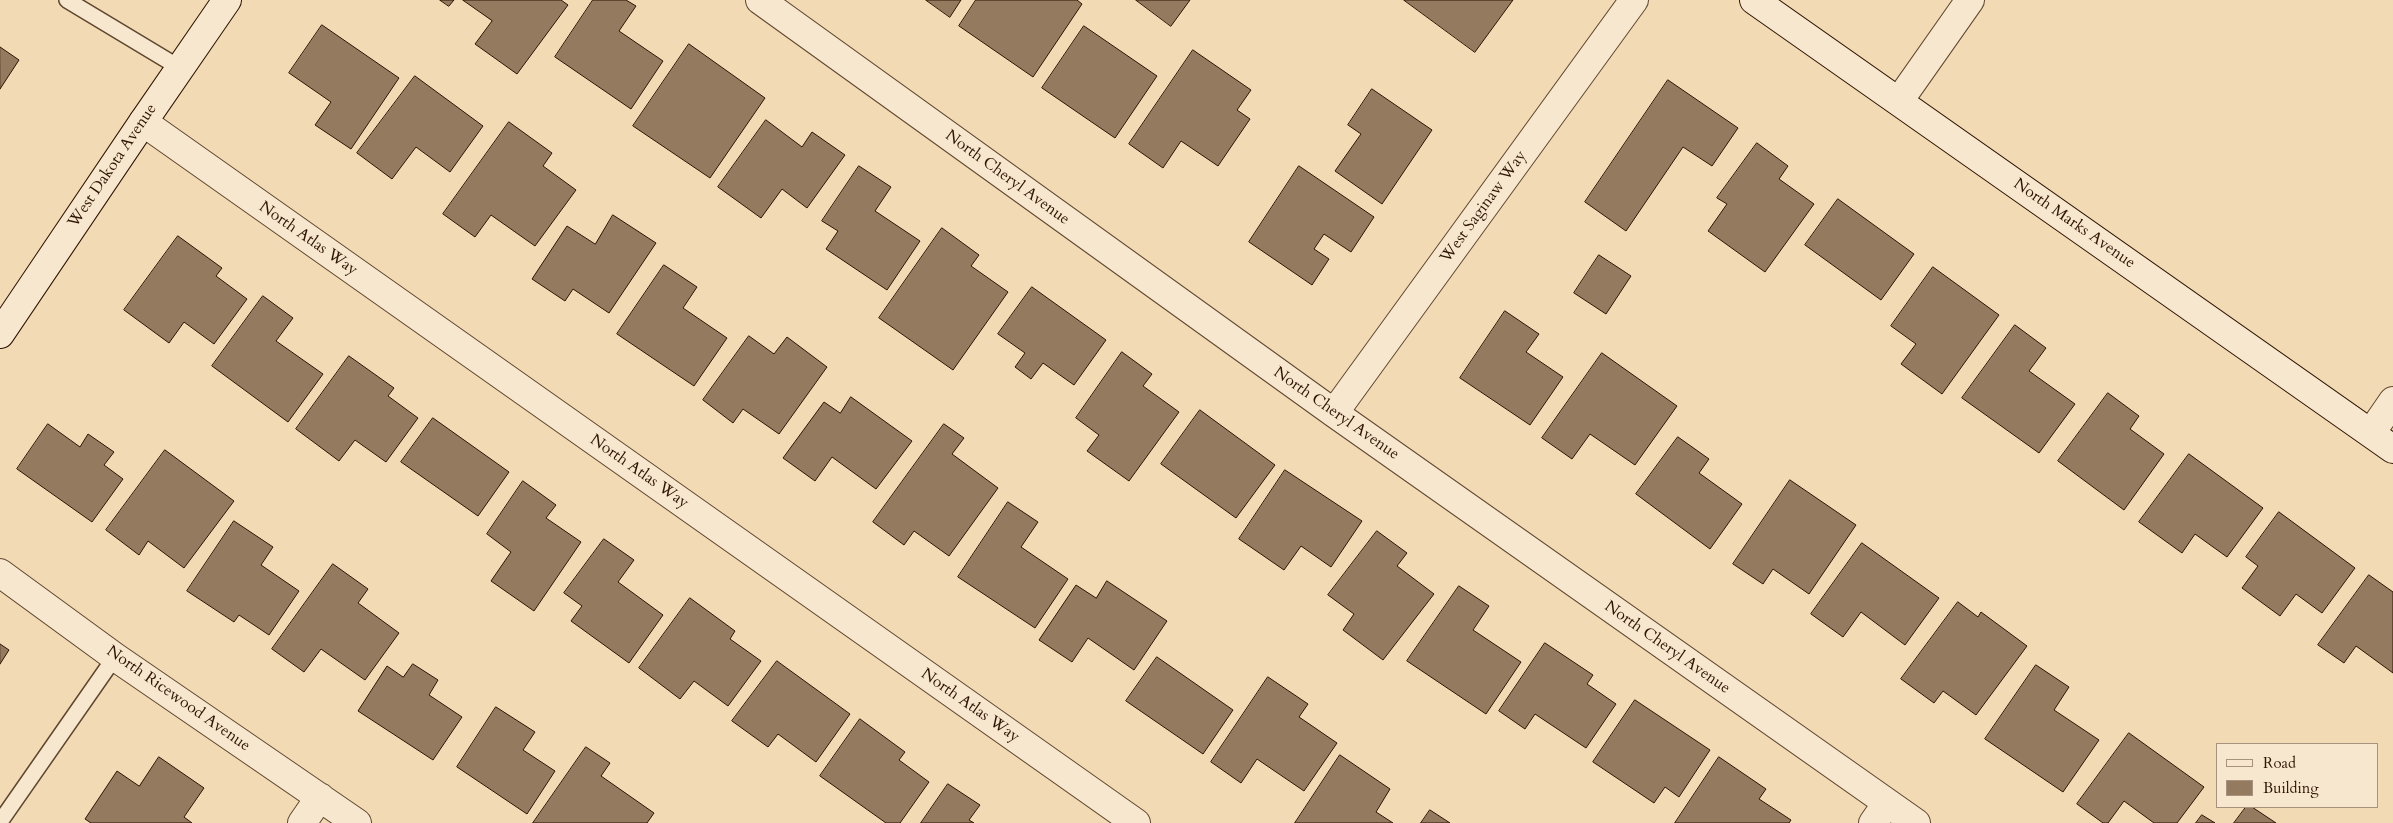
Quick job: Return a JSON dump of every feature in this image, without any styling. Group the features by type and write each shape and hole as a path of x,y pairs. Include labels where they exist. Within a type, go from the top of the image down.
{"street":[{"name":"West Dakota Avenue","path":"0,334 142,122 227,0"},
{"name":"North Cheryl Avenue","path":"760,0 1334,413 1880,813 1916,823"},
{"name":"West Saginaw Way","path":"1334,413 1634,0"},
{"name":"North Marks Avenue","path":"1754,0 2393,449"},
{"path":"1899,101 1970,0"},
{"name":"North Atlas Way","path":"142,122 1136,823"},
{"path":"2371,433 2393,401"},
{"name":"North Ricewood Avenue","path":"0,573 115,657 357,823"},
{"path":"302,823 320,797"}],"lane":[{"path":"67,0 180,68"},
{"path":"0,822 115,657"}],"building":[{"path":"440,0 454,0 449,6"},
{"path":"463,0 561,0 568,5 517,74 475,44 492,21"},
{"path":"593,0 626,0 636,6 619,31 663,61 631,109 555,57"},
{"path":"926,0 961,0 950,17"},
{"path":"976,0 1077,0 1082,4 1033,77 959,26"},
{"path":"1136,0 1190,0 1171,26"},
{"path":"1404,0 1513,0 1475,52"},
{"path":"322,25 399,78 351,149 315,125 331,102 289,73"},
{"path":"1084,26 1157,76 1115,138 1042,88"},
{"path":"689,44 765,98 710,178 633,126"},
{"path":"0,47 19,60 0,89"},
{"path":"1193,50 1251,90 1237,110 1250,119 1218,166 1181,141 1163,168 1129,144"},
{"path":"415,76 483,126 450,172 416,147 392,179 357,153"},
{"path":"1668,80 1738,128 1712,166 1683,147 1626,231 1585,202"},
{"path":"1372,89 1432,130 1382,204 1335,171 1361,134 1348,125"},
{"path":"766,120 802,147 812,132 845,155 807,208 782,189 761,218 718,187"},
{"path":"509,122 552,153 543,166 576,190 535,246 491,215 475,237 443,214"},
{"path":"1757,143 1788,166 1779,179 1814,204 1765,272 1708,231 1727,204 1717,198"},
{"path":"859,166 891,187 875,211 920,241 887,290 826,249 838,231 822,221"},
{"path":"1299,166 1374,217 1351,252 1324,234 1314,249 1329,259 1312,285 1249,242"},
{"path":"1838,199 1914,254 1881,300 1805,245"},
{"path":"613,215 656,243 609,313 573,289 565,301 532,279 567,226 595,244"},
{"path":"942,228 979,255 971,266 1008,292 953,370 879,318"},
{"path":"178,236 222,268 216,276 247,299 214,344 184,322 169,343 124,310"},
{"path":"1599,255 1631,276 1606,314 1574,293"},
{"path":"664,265 697,287 683,308 727,338 694,386 617,334"},
{"path":"1933,267 1999,315 1942,394 1901,364 1916,344 1891,326"},
{"path":"1032,287 1106,340 1074,385 1043,363 1031,379 1015,367 1025,353 998,334"},
{"path":"263,296 293,318 276,341 323,374 288,422 212,366"},
{"path":"1505,311 1539,334 1526,352 1563,377 1530,425 1460,378"},
{"path":"2015,325 2046,348 2029,371 2075,404 2039,453 1962,398"},
{"path":"749,336 774,354 787,337 827,367 779,434 743,409 733,423 703,400"},
{"path":"1122,352 1152,374 1143,386 1179,412 1129,481 1087,451 1099,435 1076,418"},
{"path":"1602,353 1677,406 1635,465 1590,434 1572,459 1542,438"},
{"path":"349,356 394,388 388,396 418,418 386,462 355,440 339,461 296,429"},
{"path":"2108,393 2139,416 2130,429 2164,454 2124,510 2058,461"},
{"path":"851,397 912,441 876,489 832,457 815,481 783,458 824,402 840,413"},
{"path":"1200,410 1275,465 1236,518 1161,464"},
{"path":"433,418 509,472 478,516 401,462"},
{"path":"48,424 80,447 88,434 114,452 104,465 123,479 92,522 17,469"},
{"path":"944,424 964,438 952,454 998,488 949,556 914,531 904,545 873,522"},
{"path":"1678,437 1709,459 1699,473 1742,504 1710,549 1636,494"},
{"path":"165,450 234,501 184,568 148,541 139,555 106,530"},
{"path":"2189,454 2263,508 2227,557 2195,534 2182,553 2139,522"},
{"path":"1285,470 1362,521 1331,567 1301,546 1284,570 1239,539"},
{"path":"1790,480 1856,525 1809,594 1773,569 1763,584 1733,564"},
{"path":"523,481 556,505 546,518 581,542 534,611 491,581 511,552 487,534"},
{"path":"1008,502 1038,522 1021,547 1068,579 1035,628 958,577"},
{"path":"2279,512 2355,568 2322,613 2296,594 2280,616 2242,588 2258,566 2246,557"},
{"path":"234,521 273,547 261,565 299,591 269,635 239,615 234,622 187,591"},
{"path":"1377,531 1407,553 1397,566 1434,594 1383,660 1343,630 1354,614 1328,595"},
{"path":"604,539 634,560 618,582 663,615 629,663 571,621 582,606 564,593"},
{"path":"1862,543 1939,598 1905,645 1861,612 1843,637 1811,614"},
{"path":"333,564 368,589 358,603 399,633 365,680 321,649 304,672 272,649"},
{"path":"2369,575 2393,592 2393,673 2356,646 2344,663 2318,645"},
{"path":"1107,581 1167,621 1134,670 1088,638 1072,662 1039,640 1076,585 1096,598"},
{"path":"1459,586 1489,606 1473,630 1521,662 1486,714 1407,661"},
{"path":"690,598 735,631 730,639 761,661 728,706 694,681 680,699 639,668"},
{"path":"1958,602 1978,617 1981,612 2027,646 1976,715 1943,691 1934,703 1901,679"},
{"path":"1545,643 1593,675 1587,684 1616,704 1586,748 1535,714 1525,729 1499,711"},
{"path":"0,644 9,650 0,664"},
{"path":"1157,657 1233,710 1203,754 1126,701"},
{"path":"777,661 850,714 816,762 778,734 768,747 732,721"},
{"path":"413,664 438,680 429,695 462,717 433,760 358,711 387,666 403,677"},
{"path":"2036,665 2069,687 2054,710 2099,740 2063,792 1985,739"},
{"path":"1268,677 1308,704 1299,717 1337,743 1304,791 1257,759 1241,783 1211,762"},
{"path":"1635,700 1710,750 1679,797 1665,787 1654,803 1593,762"},
{"path":"496,707 535,732 523,750 555,771 527,814 457,767"},
{"path":"860,719 905,752 899,760 929,782 900,823 886,823 820,776"},
{"path":"2129,733 2204,787 2177,823 2154,823 2124,801 2108,823 2103,823 2077,804"},
{"path":"586,747 610,763 601,776 654,813 647,823 533,823"},
{"path":"1340,755 1390,789 1376,812 1393,823 1295,823"},
{"path":"159,757 204,788 184,817 192,823 91,823 85,819 117,771 139,786"},
{"path":"1719,757 1766,789 1759,799 1791,820 1789,823 1675,823"},
{"path":"948,784 980,805 969,820 974,823 921,823"},
{"path":"2245,808 2254,808 2276,823 2234,823"},
{"path":"1430,810 1450,823 1421,823"},
{"path":"2202,815 2215,823 2196,823"}]}
